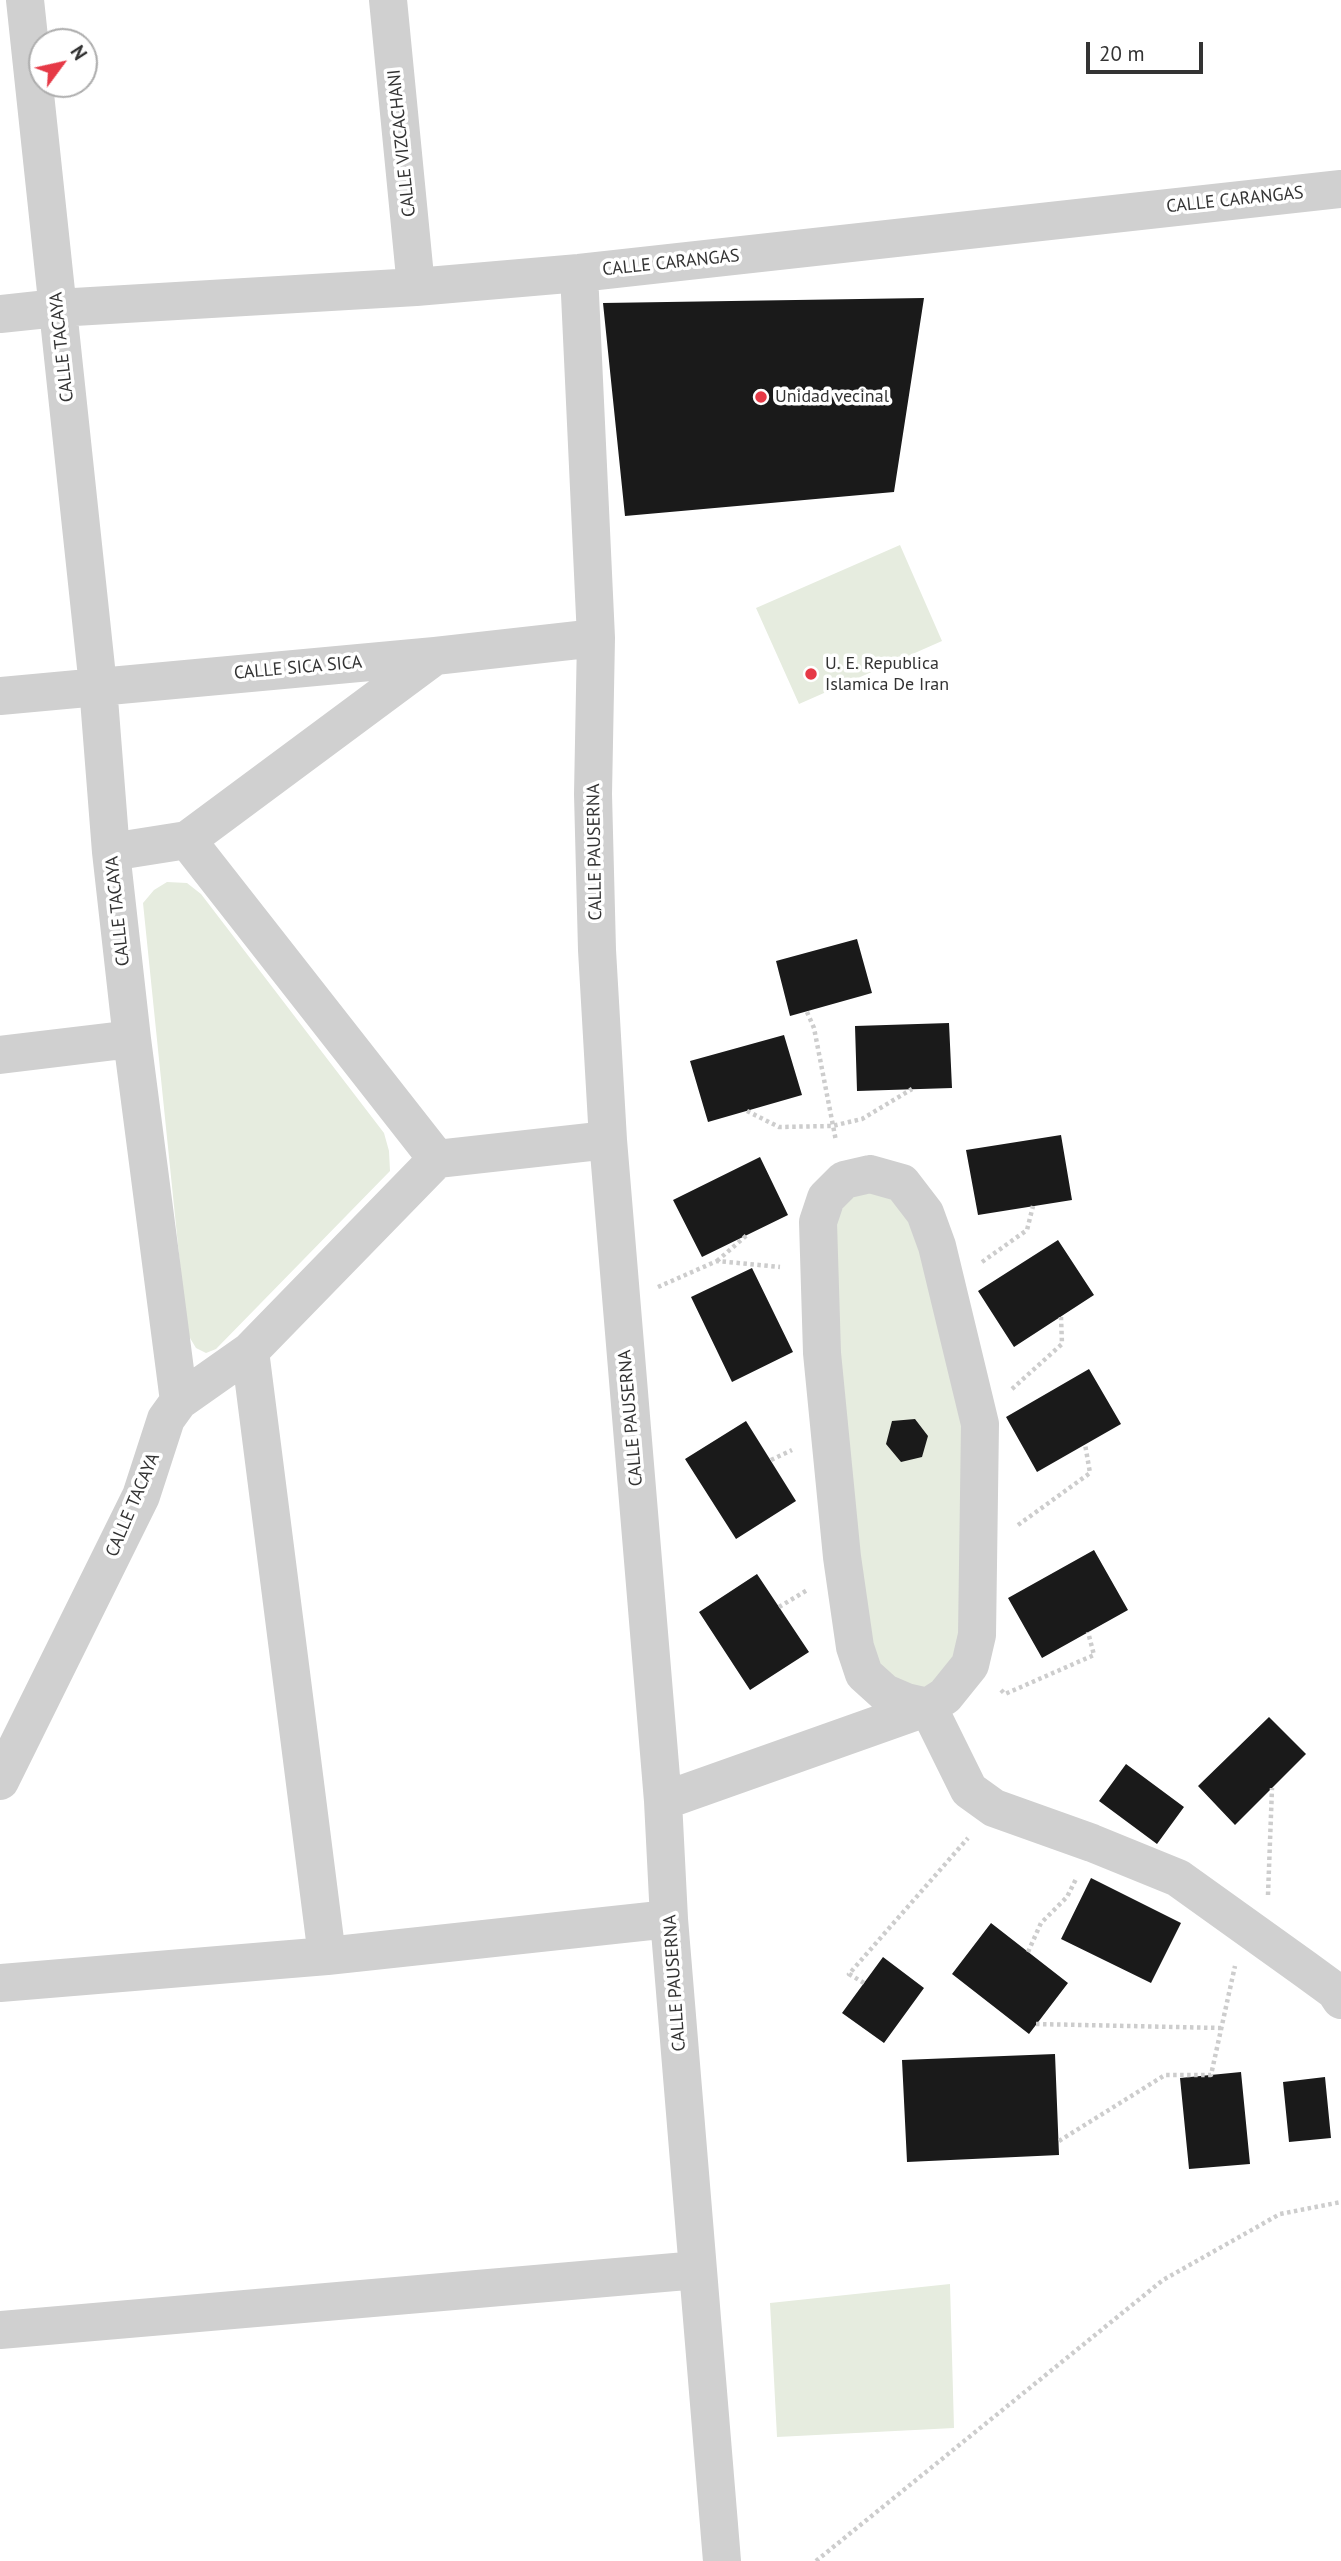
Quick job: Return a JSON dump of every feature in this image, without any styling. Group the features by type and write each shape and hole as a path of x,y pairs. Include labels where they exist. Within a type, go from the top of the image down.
{"street":[{"name":"CALLE TACAYA","path":"4,1765 141,1496 166,1419 179,1401 132,1039 111,852 98,686 25,0"},
{"name":"CALLE VIZCACHANI","path":"388,0 416,287"},
{"name":"CALLE CARANGAS","path":"0,314 57,308 416,287 579,273 1341,188"},
{"name":"CALLE PAUSERNA","path":"579,273 596,638 593,794 596,924 608,1140 722,2561"},
{"name":"CALLE SICA SICA","path":"0,696 435,656 596,638"},
{"path":"111,852 187,840 435,656"},
{"path":"187,840 437,1159"},
{"path":"0,1055 132,1039"},
{"path":"179,1401 250,1351 437,1159 608,1140"},
{"path":"663,1801 928,1707 946,1696 970,1665 977,1635 979,1418 937,1246 925,1213 902,1183 870,1174 846,1179 826,1198 818,1222 822,1353 842,1557 855,1647 864,1674 885,1693 928,1707"},
{"path":"250,1351 327,1956"},
{"path":"928,1707 969,1790 993,1808 1092,1843 1178,1878 1335,1991 1341,2000"},
{"path":"0,1983 327,1956 669,1919"},
{"path":"0,2330 698,2270"}],"path":[{"path":"807,1012 816,1038 832,1126 846,1179"},
{"path":"747,1111 779,1127 832,1126 862,1119 912,1090"},
{"path":"947,1287 1027,1230 1033,1206"},
{"path":"620,1298 657,1288 717,1261 747,1235"},
{"path":"717,1261 820,1270"},
{"path":"979,1418 1062,1343 1061,1317"},
{"path":"979,1552 1090,1473 1084,1444"},
{"path":"970,1665 1005,1694 1094,1655 1088,1632"},
{"path":"1059,2141 1165,2075 1210,2075 1221,2028 1255,1932 1272,1788"},
{"path":"864,1983 849,1974 993,1808"},
{"path":"1028,1952 1041,1923 1068,1897 1092,1843"},
{"path":"1036,2024 1221,2028"},
{"path":"816,2561 1163,2280 1280,2214 1341,2202"}],"shaded area":[{"path":"900,545 942,641 799,704 756,608"},
{"path":"167,882 187,883 201,894 384,1133 389,1151 390,1171 216,1349 206,1353 196,1348 187,1333 143,903 154,890"},
{"path":"860,1189 903,1200 961,1375 964,1649 923,1692 866,1667 830,1229 851,1194"},
{"path":"950,2284 954,2428 777,2437 770,2303"}],"building":[{"name":"Unidad vecinal","path":"924,298 894,492 625,516 603,303"},
{"path":"857,939 872,993 790,1016 776,961"},
{"path":"949,1023 952,1088 857,1091 855,1026"},
{"path":"784,1035 802,1095 708,1122 690,1061"},
{"path":"1061,1135 1072,1200 978,1215 966,1150"},
{"path":"760,1157 788,1215 702,1257 673,1200"},
{"path":"1058,1240 1094,1295 1014,1347 978,1291"},
{"path":"752,1268 793,1352 732,1382 691,1297"},
{"path":"1089,1369 1121,1424 1037,1472 1006,1417"},
{"path":"915,1419 928,1436 922,1457 901,1462 886,1444 892,1421"},
{"path":"746,1421 796,1501 736,1539 685,1459"},
{"path":"1094,1550 1128,1610 1042,1658 1008,1598"},
{"path":"757,1574 809,1652 750,1690 699,1612"},
{"path":"1269,1717 1306,1754 1235,1825 1198,1786"},
{"path":"1126,1764 1184,1807 1157,1844 1099,1801"},
{"path":"1091,1878 1181,1923 1151,1983 1061,1939"},
{"path":"991,1923 1068,1983 1029,2034 952,1974"},
{"path":"883,1957 924,1988 884,2043 842,2013"},
{"path":"1055,2054 1059,2155 907,2162 902,2060"},
{"path":"1241,2072 1250,2164 1189,2169 1180,2078"},
{"path":"1325,2077 1331,2138 1289,2142 1283,2082"}],"place":[{"name":"Unidad vecinal","path":"761,397"},
{"name":"U. E. Republica Islamica De Iran","path":"811,674"}]}
